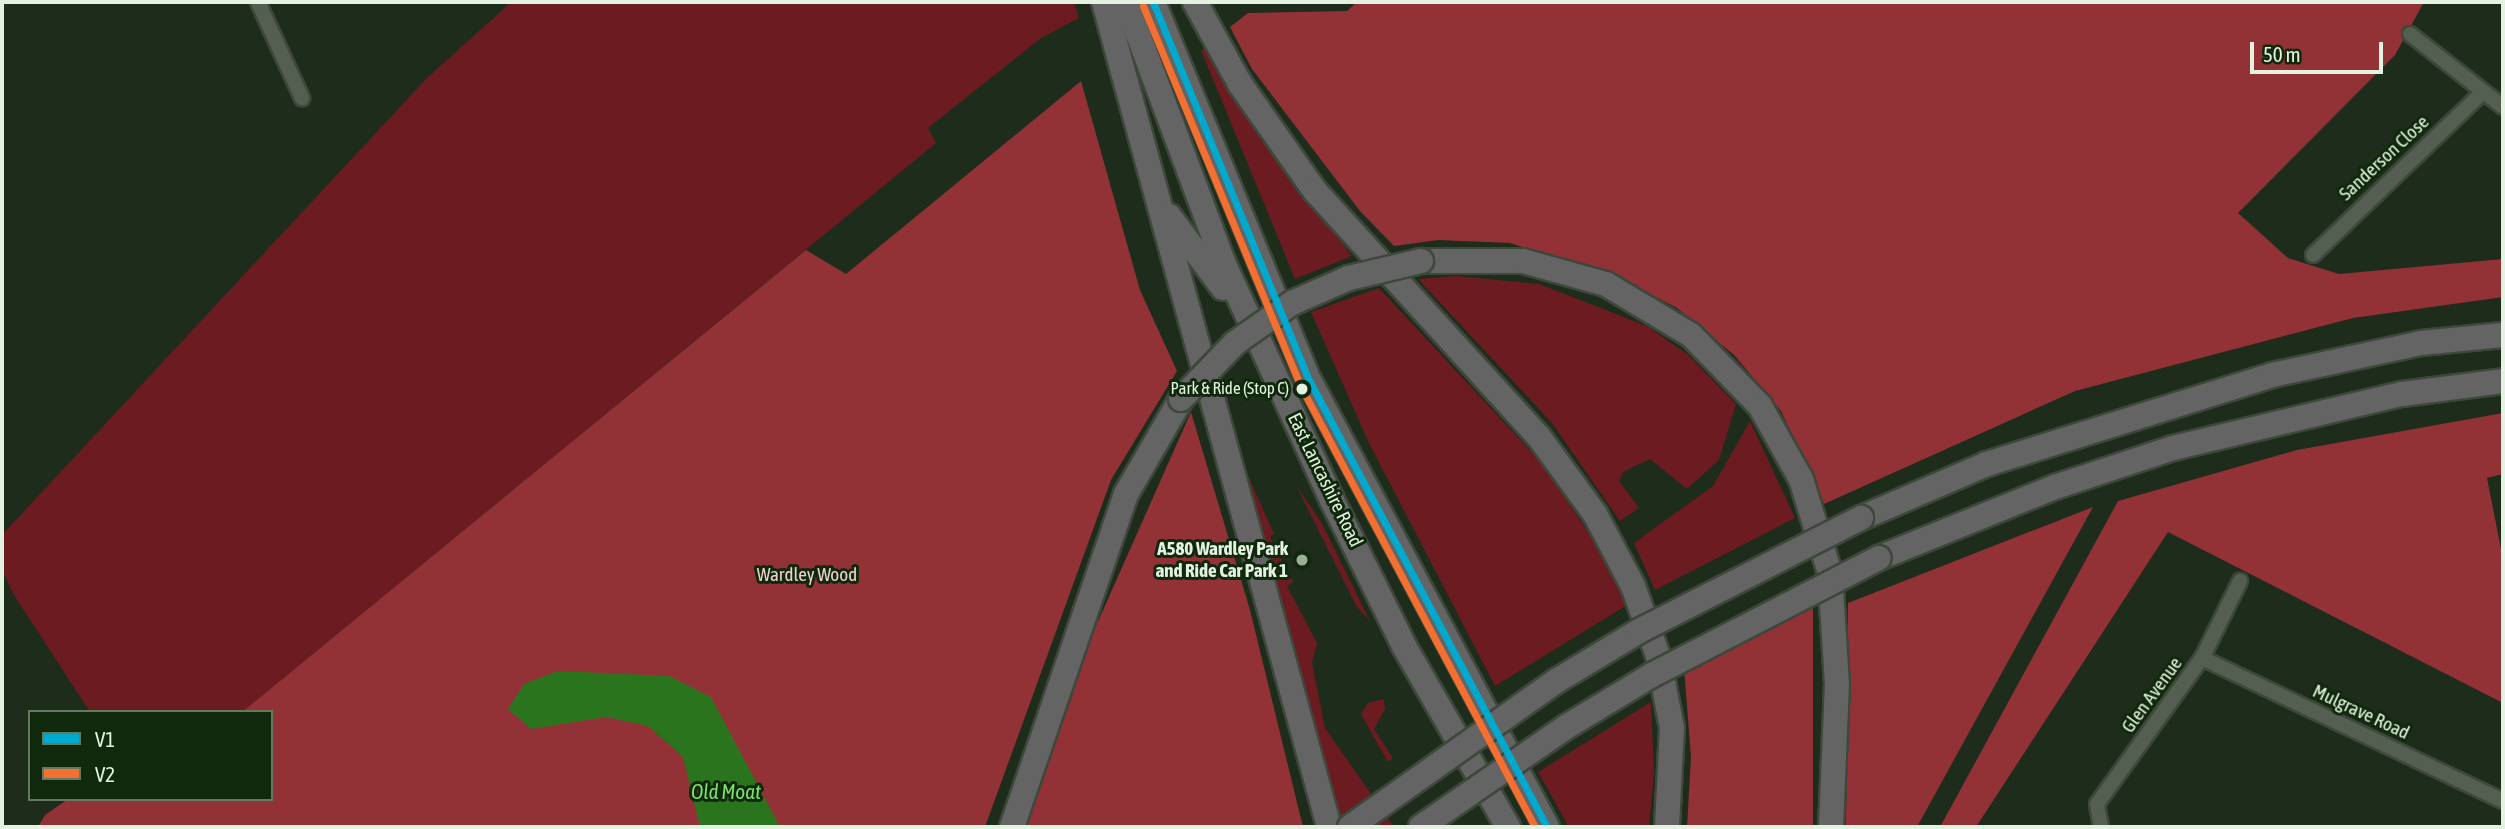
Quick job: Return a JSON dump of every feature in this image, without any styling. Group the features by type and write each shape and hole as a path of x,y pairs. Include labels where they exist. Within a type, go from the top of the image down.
{"highway":[{"path":"1104,2 1164,209 1329,827"},
{"name":"East Lancashire Road","path":"1126,2 1245,312 1404,646 1508,827"},
{"name":"East Lancashire Road","path":"1153,2 1316,394 1547,827"},
{"path":"1195,2 1240,84 1315,191 1539,438 1606,533 1650,629 1667,693 1673,765 1667,827"},
{"path":"1164,209 1245,312"},
{"path":"1012,827 1121,506 1150,446 1181,399 1235,344 1292,303 1349,278 1421,261 1523,261 1606,285 1691,335 1760,406 1801,479 1830,573 1837,684 1831,827"},
{"path":"1350,827 1447,755 1617,645 1735,578 1861,518 1987,464 2272,375 2421,343 2503,335"},
{"path":"1422,827 1566,727 1652,675 1879,558 2055,487 2173,449 2402,394 2503,381"}],"street":[{"path":"258,2 302,98"},
{"path":"2410,34 2503,107"},
{"name":"Sanderson Close","path":"2313,255 2483,92"},
{"name":"Glen Avenue","path":"2101,827 2097,804 2202,658 2239,581"},
{"name":"Mulgrave Road","path":"2202,658 2503,801"}],"shaded area":[{"path":"511,2 1074,2 1079,18 1041,38 928,128 936,143 244,710 89,710 14,595 2,570 2,535 426,79"},
{"path":"1206,49 1247,119 1352,256 1295,279 1201,50"},
{"path":"1456,276 1539,284 1647,326 1687,354 1736,404 1719,460 1687,489 1650,459 1623,472 1619,481 1639,508 1620,521 1552,423 1418,279"},
{"path":"1379,288 1538,459 1594,540 1627,605 1495,686 1369,443 1311,312"},
{"path":"1750,421 1795,518 1655,590 1634,543 1713,486"},
{"path":"1245,469 1274,534 1270,537 1293,582 1287,586 1317,643 1312,663 1325,728 1394,827 1337,827"},
{"path":"1296,485 1321,522 1370,621 1357,607"},
{"path":"1384,699 1385,709 1374,729 1393,758 1388,762 1361,714 1368,703"},
{"path":"1651,702 1654,775 1649,827 1569,827 1538,772"}],"green space":[{"path":"1357,2 2424,2 2395,55 2238,213 2288,258 2339,274 2503,259 2503,297 2353,318 2075,391 1824,504 1781,411 1734,355 1677,308 1613,275 1510,243 1438,240 1394,246 1360,211 1252,69 1230,27 1248,13 1347,11"},
{"name":"Wardley Wood","path":"1081,81 1140,290 1177,371 1111,480 985,827 38,827 45,815 65,801 273,801 273,710 244,710 806,250 846,274"},
{"path":"1191,412 1250,610 1303,827 1026,827 1092,635"},
{"path":"2503,413 2503,474 2487,478 2503,559 2503,703 2168,532 1976,827 1940,827 2118,501 2297,450"},
{"path":"2093,507 1917,827 1846,827 1848,603"},
{"path":"1813,607 1813,827 1687,827 1691,757 1684,668"}],"water":[{"name":"Old Moat","path":"558,671 669,676 711,697 780,827 700,827 683,757 648,726 606,717 531,729 508,709 524,684"}],"transit line":[{"name":"V1","path":"1153,2 1310,382 1547,827"},
{"name":"V2","path":"1143,6 1301,387 1535,827"}],"place":[{"name":"Park & Ride (Stop C)","path":"1302,389"},
{"name":"A580 Wardley Park and Ride Car Park 1","path":"1302,560"}]}
